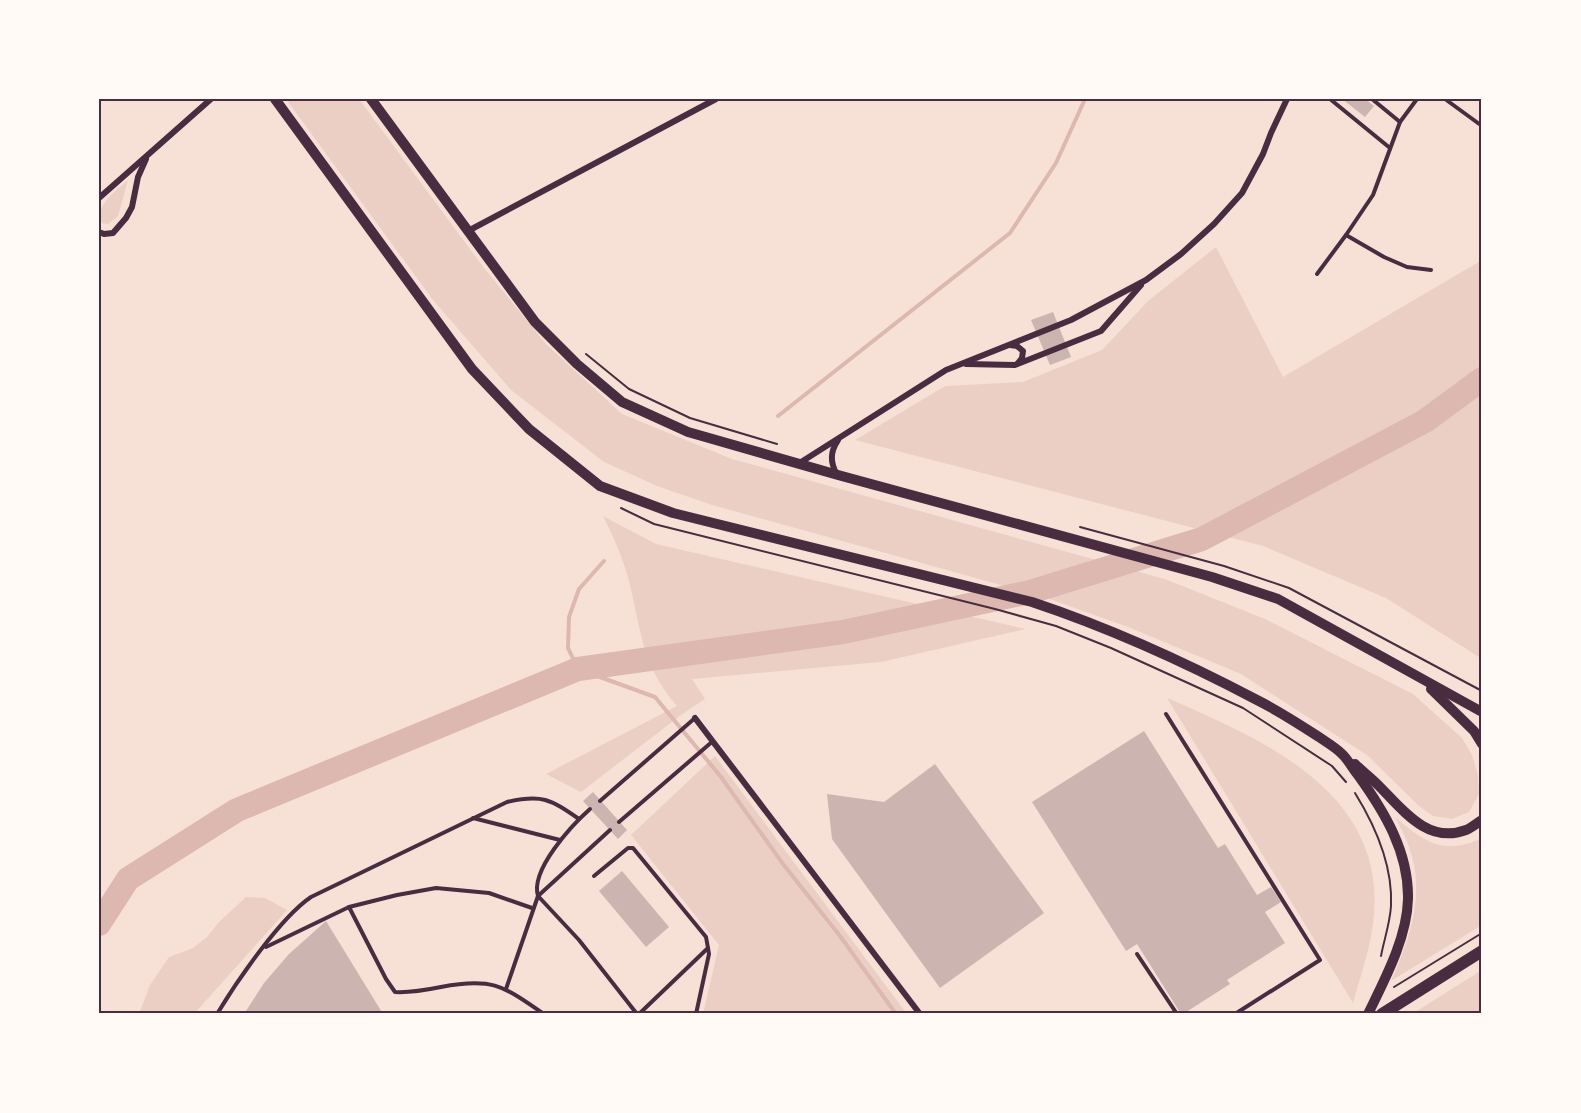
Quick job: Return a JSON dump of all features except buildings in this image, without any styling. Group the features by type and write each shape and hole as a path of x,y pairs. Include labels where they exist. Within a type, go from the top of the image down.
{"highway":[{"path":"1382,1014 1482,951"}],"main road":[{"path":"275,99 472,369 529,429 600,486 672,513 1032,602 1120,634 1286,715 1341,752 1376,783 1404,813 1423,827 1445,833 1466,830 1482,820"},
{"path":"371,99 535,322 577,364 622,402 688,432 838,476 1212,577 1278,600 1482,712"},
{"path":"1416,674 1474,731 1482,744"},
{"path":"1341,752 1388,822 1400,848 1406,872 1408,899 1404,926 1388,970 1368,1014"}],"street":[{"path":"99,198 211,99"},
{"path":"467,231 716,99"},
{"path":"798,464 946,370 1071,320 1146,280 1181,254 1214,224 1242,193 1263,154 1287,99"},
{"path":"99,232 114,233 126,218 132,207 138,177 148,156"},
{"path":"962,364 1015,365 1101,331 1146,280"},
{"path":"1007,346 1017,346 1023,351 1022,358 1015,365"},
{"path":"838,476 831,455 843,435"},
{"path":"695,718 920,1014"}],"lane":[{"path":"1330,99 1390,148"},
{"path":"1372,99 1400,122"},
{"path":"1317,274 1372,195 1400,122 1417,99"},
{"path":"1445,99 1482,126"},
{"path":"1346,235 1384,257 1407,267 1431,270"},
{"path":"1166,714 1320,960 1235,1014"},
{"path":"600,801 695,718"},
{"path":"619,822 713,741"},
{"path":"217,1014 231,990 303,902 507,802 524,798 542,798 555,802 579,819"},
{"path":"590,809 560,840 536,885 538,896 579,940 638,1014 708,948"},
{"path":"472,818 560,840"},
{"path":"506,989 538,896 610,830"},
{"path":"594,876 628,848 633,848 706,937 709,954 696,1014"},
{"path":"263,949 349,907 436,888 489,893 532,908"},
{"path":"349,907 395,992 408,993 467,982 486,983 506,989 544,1014"},
{"path":"1137,954 1177,1014"}],"path":[{"path":"583,352 629,389 690,418 780,445"},
{"path":"616,505 654,524 1056,626 1111,648 1242,708 1332,766 1349,784"},
{"path":"1224,566 1289,588 1482,691"},
{"path":"1354,791 1374,828 1390,878 1391,908 1380,959"},
{"path":"1395,987 1482,933"}],"shaded area":[{"path":"286,99 359,99 481,264 546,344 622,414 732,459 1165,579 1265,619 1413,694 1462,738 1472,755 1478,775 1479,794 1469,812 1452,819 1433,816 1419,806 1367,755 1241,674 1128,627 1044,597 712,505 657,486 604,462 511,390 433,300"},
{"path":"128,180 118,216 108,224 102,223 100,216 104,204"},
{"path":"1216,247 1283,377 1482,260 1482,659 1386,598 1263,546 855,440 945,386 1023,382 1102,350 1148,301"},
{"path":"603,516 656,544 1026,629 881,662 692,679 705,699 581,792 546,774 677,706 665,691 649,661 626,569"},
{"path":"1167,698 1240,732 1276,752 1310,775 1338,802 1359,834 1372,871 1374,914 1369,948 1353,1003"},
{"path":"715,756 907,1014 703,1014 719,945 631,835"},
{"path":"1395,817 1415,833 1435,844 1456,846 1482,838 1482,925 1391,981 1410,932 1416,899 1414,864"},
{"path":"246,897 265,898 287,910 194,1014 139,1014 150,985 169,957 193,948"},
{"path":"1482,970 1482,1014 1412,1014"}],"waterway":[{"path":"778,416 1010,233 1056,163 1085,99"},
{"path":"99,924 128,879 237,810 578,669 843,632 1030,592 1202,539 1425,421 1482,379"},
{"path":"604,561 579,589 569,617 568,648 578,669 655,697 721,777 783,864 840,936 896,1014"}]}
